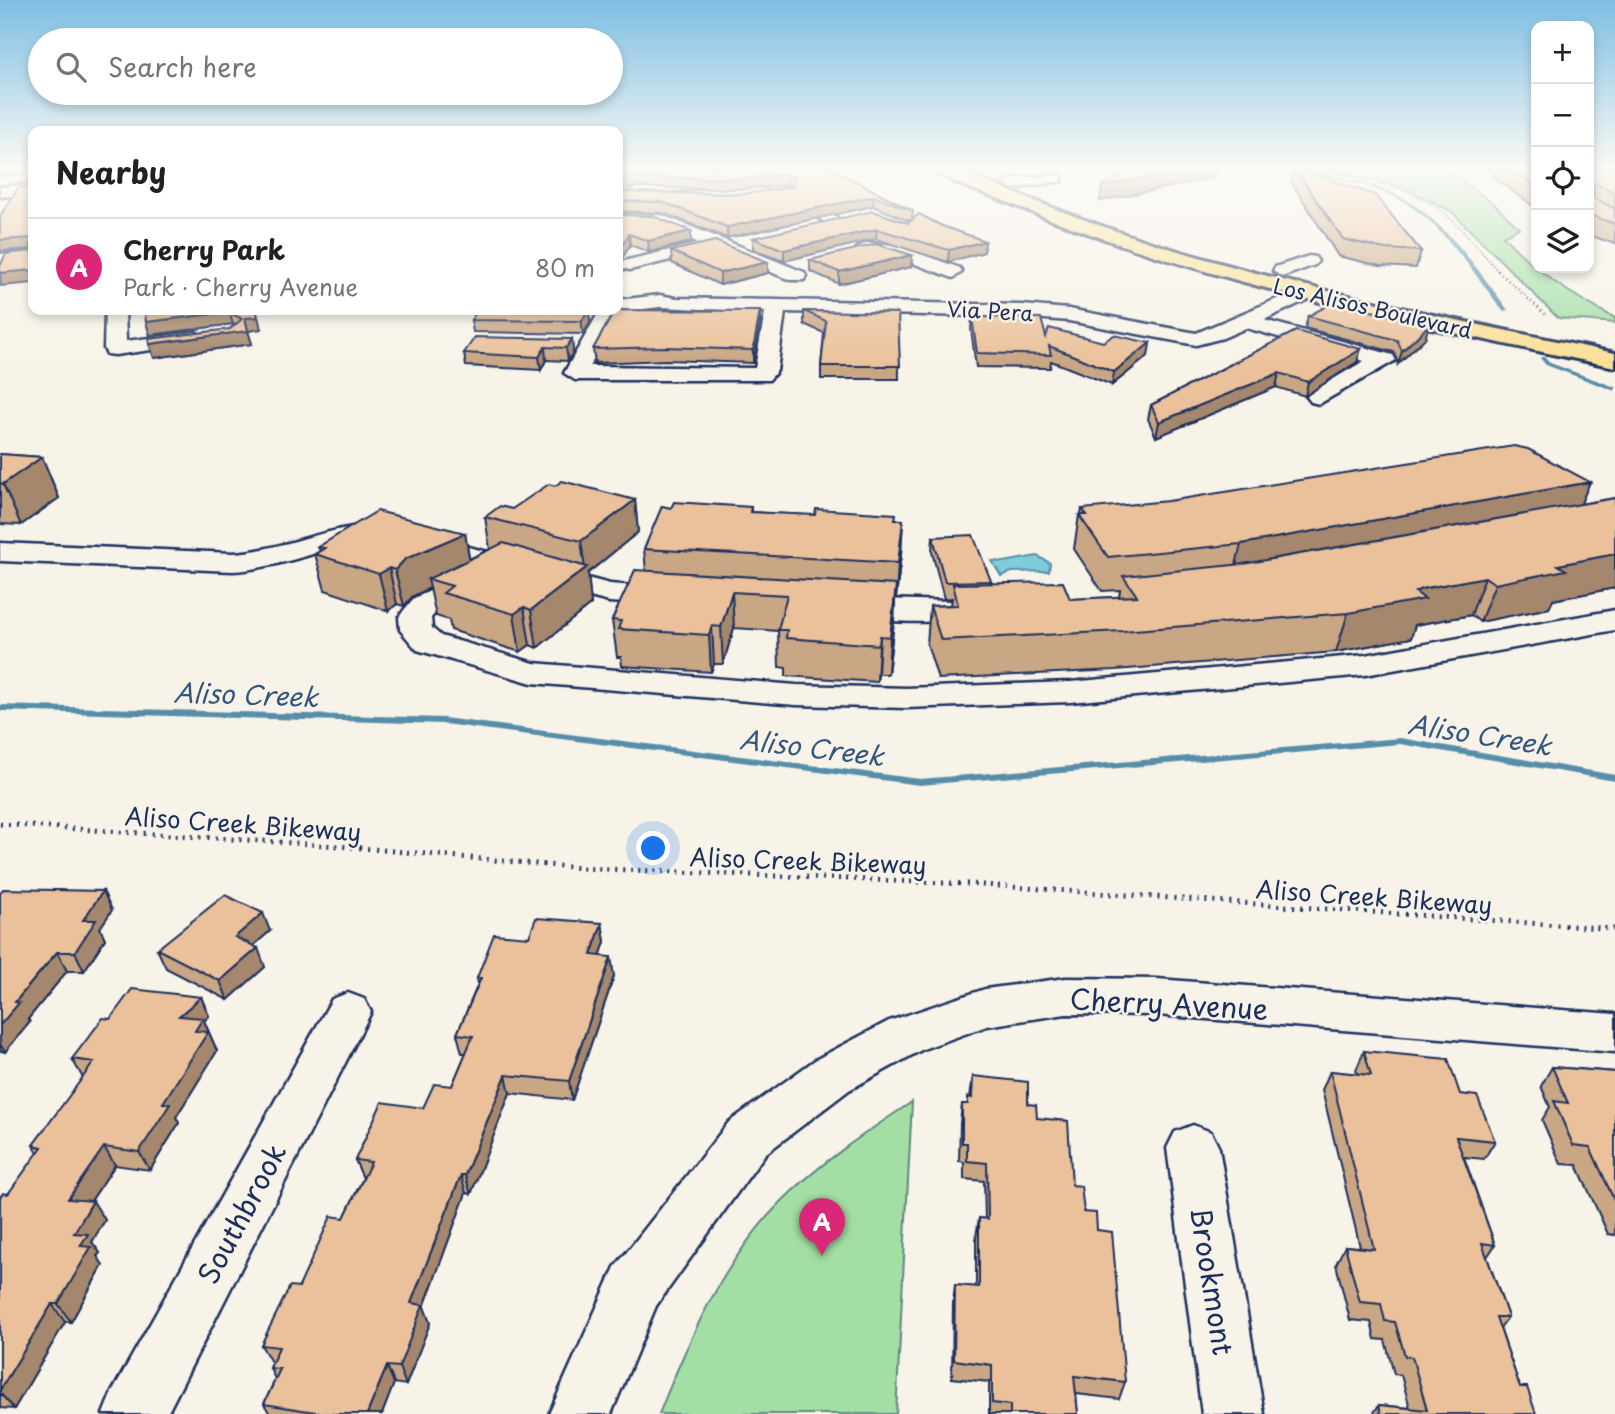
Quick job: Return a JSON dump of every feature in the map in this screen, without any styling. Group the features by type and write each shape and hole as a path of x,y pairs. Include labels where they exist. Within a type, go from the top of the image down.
{"main road":[{"name":"Los Alisos Boulevard","path":"1106,233 1308,292 1512,339 1543,330 1615,360"},
{"name":"Los Alisos Boulevard","path":"1152,233 1272,268 1493,321 1615,344"},
{"path":"1272,268 1300,284 1308,292 1348,293 1435,314 1493,321"}],"street":[{"path":"690,233 795,270"},
{"path":"624,261 752,242"},
{"path":"842,254 877,247 953,272"},
{"path":"0,259 28,256"},
{"path":"624,261 654,288"},
{"path":"1272,268 1310,261"},
{"name":"Via Pera","path":"623,304 654,288 676,304 956,308 1064,314 1196,339 1216,334 1308,292"},
{"path":"607,315 575,373 761,375 766,371 776,305"},
{"path":"115,315 115,349 220,334"},
{"path":"1245,321 1385,360 1364,369 1319,397"},
{"path":"565,343 591,343"},
{"path":"0,552 213,563 247,562 369,532 609,593 704,598"},
{"path":"506,565 425,605 415,617 416,630 429,643 532,673 796,695 906,698 1070,692 1197,682 1366,665 1615,620"},
{"path":"825,606 919,611 1003,608"},
{"name":"Cherry Avenue","path":"580,1414 635,1287 747,1138 832,1075 906,1035 985,1008 1066,996 1157,997 1615,1033"},
{"name":"Southbrook","path":"134,1414 348,1012"},
{"name":"Brookmont","path":"1193,1148 1233,1414"}],"path":[{"path":"1463,233 1510,284 1543,330"},
{"name":"Aliso Creek Bikeway","path":"0,824 339,846 581,868 969,884 1615,929"}],"green space":[{"path":"1473,233 1509,233 1503,236 1531,263 1531,273 1543,273 1569,292 1615,318 1615,323 1558,318"},
{"path":"912,1102 896,1414 659,1414 709,1302 761,1224 781,1202 827,1161"}],"water":[{"path":"1037,556 1050,563 1049,571 1012,572 1001,576 992,561 1004,562"}],"building":[{"path":"0,233 28,233 28,238 0,240"},
{"path":"623,233 682,233 648,241 629,234 623,243"},
{"path":"775,233 859,233 784,250 753,238"},
{"path":"891,233 962,233 985,241 949,250"},
{"path":"1339,233 1406,233 1421,251 1385,249 1343,239"},
{"path":"715,241 768,262 720,273 671,251"},
{"path":"876,244 912,255 839,272 810,260"},
{"path":"28,251 28,270 0,273 0,266 6,254"},
{"path":"1334,302 1429,325 1402,351 1397,340 1308,316"},
{"path":"623,310 760,311 753,350 665,347 593,349 612,315 623,315"},
{"path":"804,311 898,313 900,366 821,366 826,321"},
{"path":"145,315 204,315 146,322"},
{"path":"235,315 258,317 245,318 248,331 149,344 149,339 230,329 242,319"},
{"path":"474,315 585,315 582,321 471,320"},
{"path":"972,317 1041,318 1046,337 1049,328 1103,342 1114,335 1150,343 1114,372 1049,346 1051,355 977,353"},
{"path":"1296,331 1361,349 1308,382 1279,373 1159,422 1151,405"},
{"path":"475,337 572,339 566,348 545,347 539,357 464,353"},
{"path":"1514,446 1528,449 1590,482 1241,544 1108,557 1079,515 1087,515 1082,509 1168,501"},
{"path":"0,454 42,457 3,484 0,483"},
{"path":"562,481 635,500 581,541 485,517 500,506 512,509 549,484 555,486"},
{"path":"1615,498 1615,554 1558,565 1566,570 1495,584 1485,577 1421,589 1415,592 1425,599 1348,613 1122,631 941,640 930,606 958,605 953,584 1063,582 1070,599 1137,596 1123,576 1243,564"},
{"path":"674,502 751,507 750,512 815,515 816,509 896,514 895,520 903,520 898,563 644,549 662,506 671,508"},
{"path":"377,511 465,533 405,559 395,570 389,568 379,574 315,554 325,548 318,547"},
{"path":"973,535 991,581 945,582 933,537"},
{"path":"503,543 587,567 531,610 524,607 514,614 443,593 452,586 428,579"},
{"path":"635,570 896,585 890,637 880,636 879,645 786,638 787,630 778,630 787,595 732,592 721,627 712,626 709,635 618,629 621,621 612,620"},
{"path":"3,889 103,891 83,920 96,920 75,952 57,952 15,1002 19,1003 0,1025 0,893"},
{"path":"225,895 263,913 235,937 258,948 220,981 157,949"},
{"path":"536,918 602,923 591,955 611,957 569,1081 506,1075 465,1175 461,1175 411,1303 423,1305 399,1367 387,1366 367,1414 328,1414 264,1404 280,1369 270,1368 279,1347 261,1345 290,1286 299,1287 331,1216 344,1218 371,1162 355,1160 382,1102 423,1108 434,1084 452,1086 473,1036 457,1034 481,978 477,978 494,934 529,937"},
{"path":"132,989 201,997 179,1016 203,1018 195,1031 208,1032 163,1103 170,1104 139,1152 104,1147 68,1199 93,1201 74,1233 88,1234 80,1246 91,1247 58,1304 52,1304 0,1390 0,1197 3,1193 8,1194 42,1147 33,1145 94,1062 72,1059 103,1018 110,1019"},
{"path":"1364,1051 1448,1059 1460,1094 1477,1096 1495,1141 1456,1137 1495,1245 1482,1243 1508,1317 1496,1317 1520,1387 1527,1387 1536,1414 1381,1414 1379,1405 1427,1410 1412,1357 1405,1356 1395,1322 1385,1321 1381,1304 1360,1302 1345,1246 1374,1249 1330,1071 1371,1075"},
{"path":"1552,1067 1615,1072 1615,1202 1590,1147 1573,1145 1554,1101 1568,1103"},
{"path":"973,1076 1028,1082 1028,1104 1036,1105 1037,1118 1068,1121 1072,1185 1081,1186 1084,1212 1096,1213 1097,1230 1112,1232 1125,1382 1074,1376 1078,1414 1010,1414 1010,1405 992,1403 992,1365 954,1360 955,1285 979,1287 979,1218 988,1219 987,1163 967,1161 967,1143 962,1143 962,1104 968,1104 968,1097 972,1098"}],"waterway":[{"path":"1442,233 1505,310"},
{"path":"1543,358 1548,364 1615,389"},
{"name":"Aliso Creek","path":"0,708 444,721 920,782 1400,741 1615,778"}],"place":[{"name":"Cherry Park","path":"822,1256"}]}
